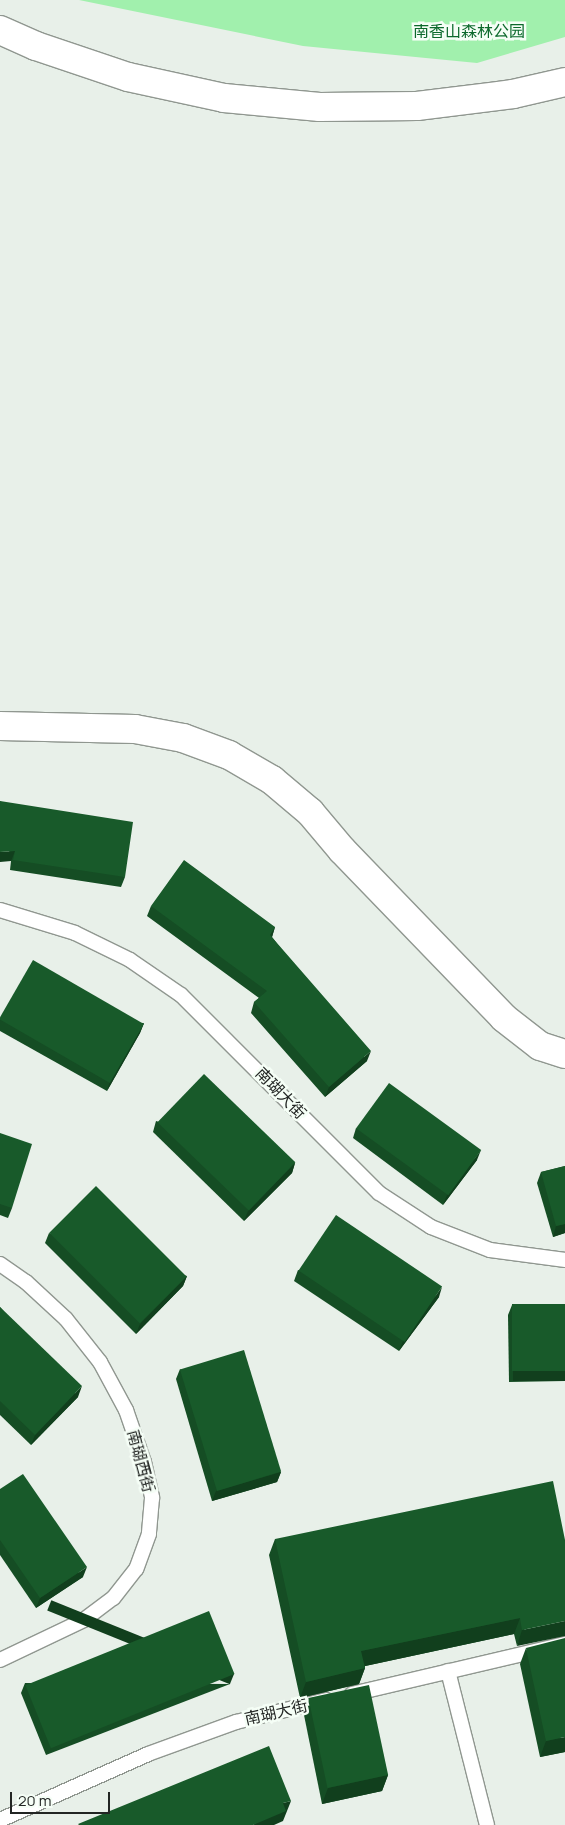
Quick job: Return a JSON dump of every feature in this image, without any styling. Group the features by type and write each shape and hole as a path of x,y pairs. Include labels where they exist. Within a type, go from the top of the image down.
{"street":[{"path":"0,30 36,46 128,77 224,98 310,106 417,106 513,94 565,82"},
{"path":"0,726 135,729 183,738 230,755 272,780 310,812 342,850 504,1018 540,1046 565,1054"}],"lane":[{"name":"南瑚大街","path":"0,910 75,932 130,960 181,994 379,1193 431,1228 490,1250 565,1260"},
{"name":"南瑚西街","path":"0,1264 26,1282 66,1319 100,1362 126,1410 144,1462 152,1498 149,1534 136,1568 113,1598 84,1620 0,1660"},
{"name":"南瑚大街","path":"0,1820 148,1754 236,1722 565,1644"},
{"path":"448,1671 487,1825"}],"green space":[{"name":"南香山森林公园","path":"79,0 565,0 565,37 477,63 303,46"}],"building":[{"path":"0,801 133,822 125,877 13,860 15,851 0,852"},
{"path":"184,860 275,927 270,935 371,1051 329,1087 254,1002 267,991 151,906"},
{"path":"33,960 144,1024 110,1083 0,1019"},
{"path":"204,1074 295,1162 249,1210 157,1122"},
{"path":"389,1083 481,1150 448,1195 356,1128"},
{"path":"0,1133 32,1144 12,1208 0,1204"},
{"path":"565,1166 565,1224 556,1226 541,1172"},
{"path":"96,1186 187,1277 140,1323 49,1233"},
{"path":"336,1215 442,1287 405,1342 299,1271"},
{"path":"512,1304 565,1304 565,1371 512,1371"},
{"path":"0,1307 82,1386 35,1435 0,1401"},
{"path":"244,1350 281,1471 217,1491 180,1370"},
{"path":"23,1474 87,1567 40,1598 0,1540 0,1489"},
{"path":"553,1481 565,1540 565,1621 522,1630 520,1618 361,1651 365,1668 306,1682 275,1539"},
{"path":"209,1611 234,1674 51,1748 25,1685"},
{"path":"565,1638 565,1737 546,1741 526,1648"},
{"path":"369,1685 388,1775 327,1788 308,1698"},
{"path":"269,1746 291,1801 283,1803 286,1811 253,1825 78,1824"}]}
